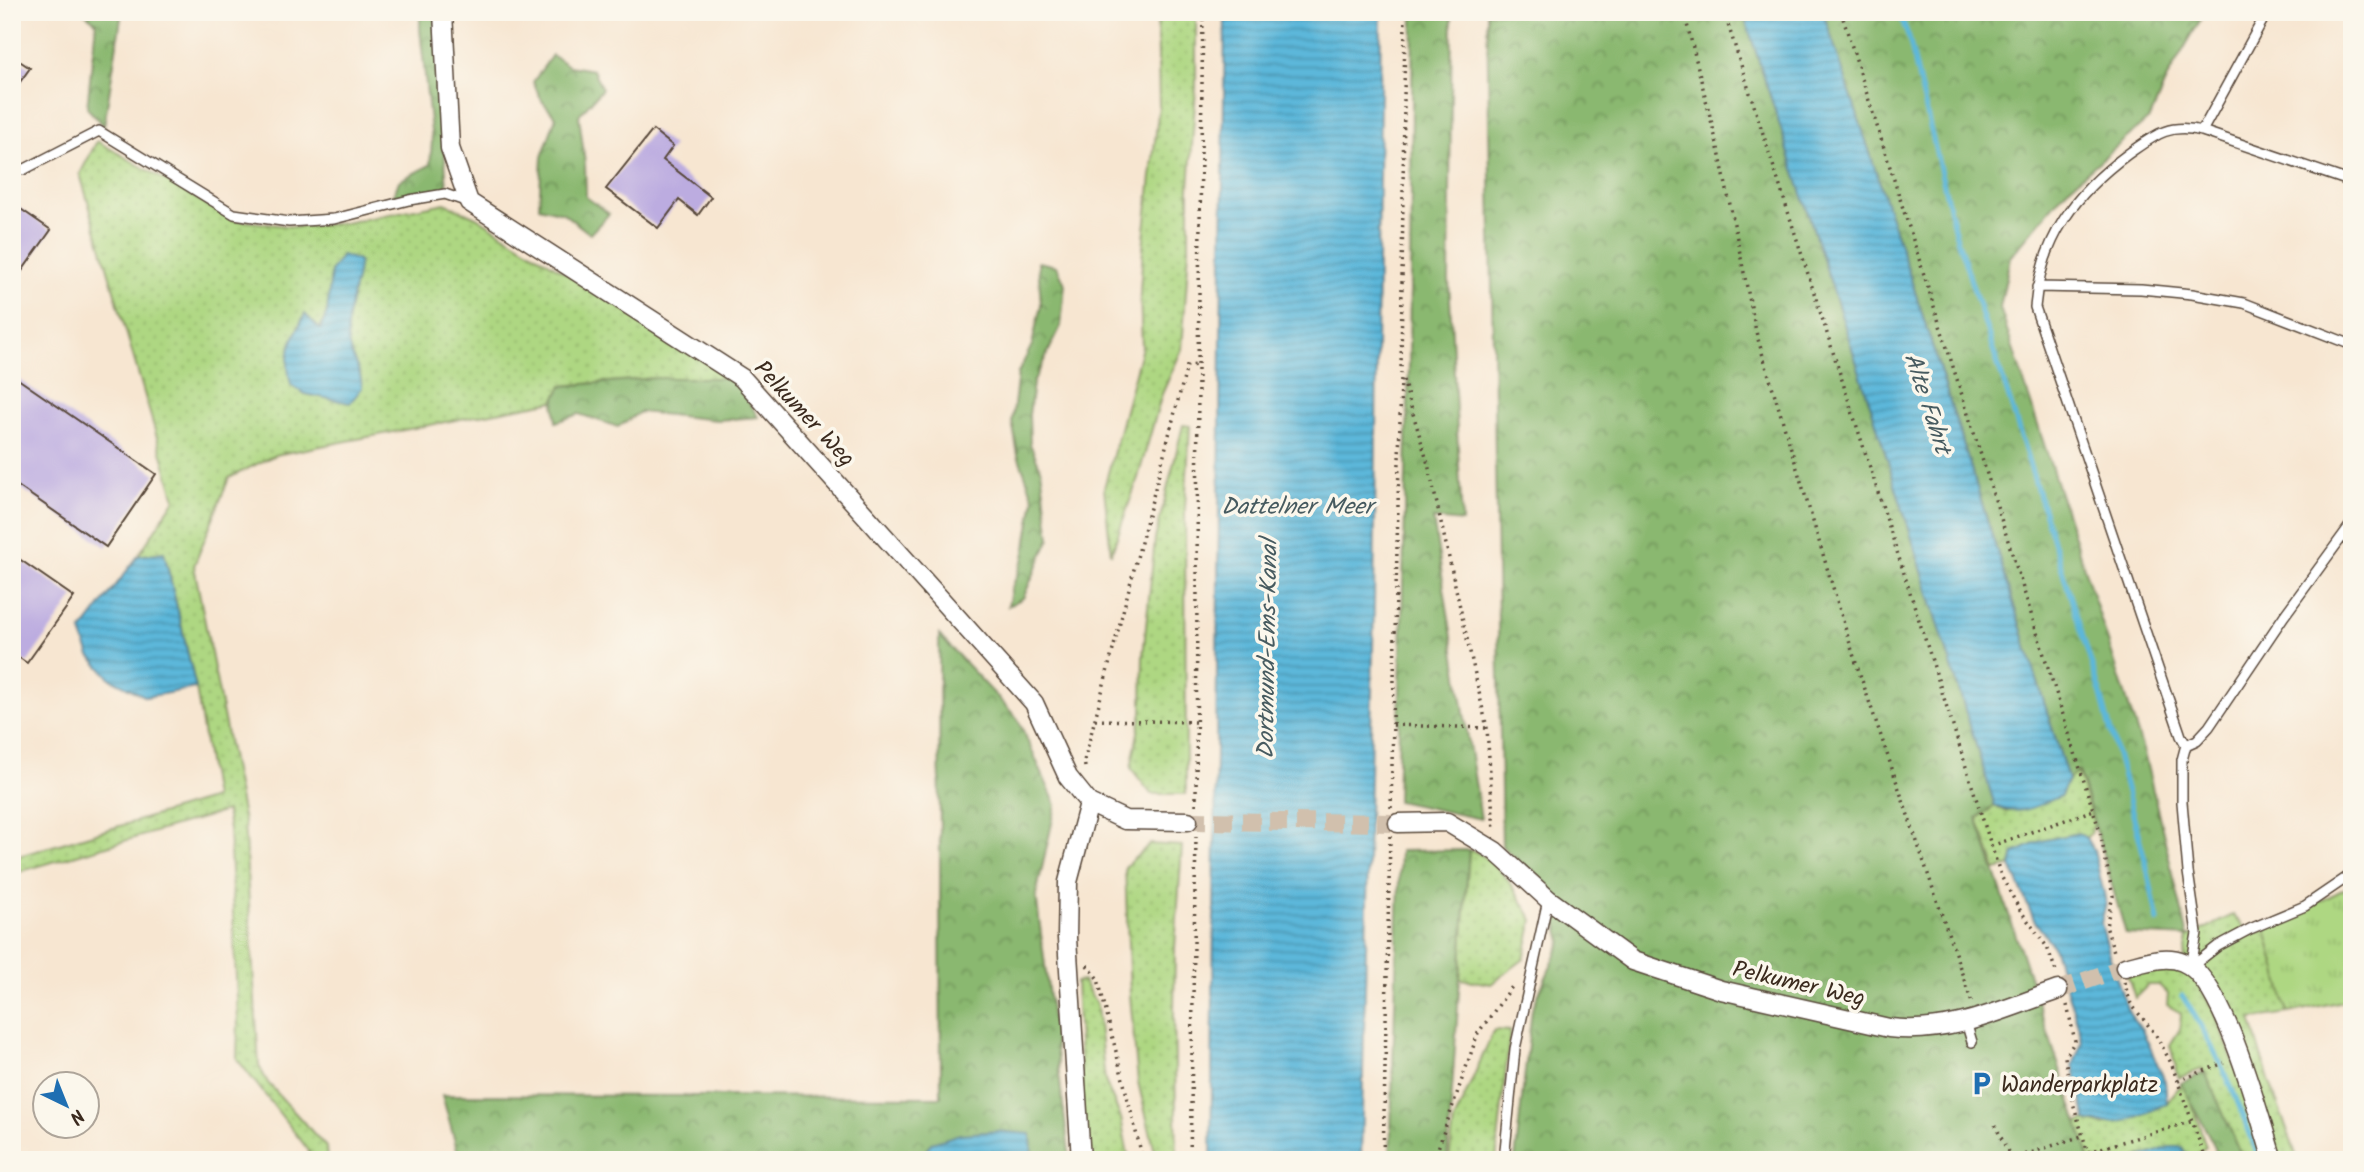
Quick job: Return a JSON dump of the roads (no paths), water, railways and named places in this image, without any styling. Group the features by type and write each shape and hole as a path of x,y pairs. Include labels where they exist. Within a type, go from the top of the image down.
{"street":[{"path":"443,12 450,148 469,202"},
{"name":"Pelkumer Weg","path":"469,202 742,378 1034,703 1068,777 1089,803 1125,820 1193,818"},
{"path":"1081,1160 1067,938 1068,882 1089,803"},
{"name":"Pelkumer Weg","path":"1393,826 1447,822 1495,851 1548,899 1633,961 1721,990 1889,1028 1936,1030 2060,989"},
{"path":"2124,967 2161,959 2184,962 2202,977 2229,1024 2273,1160"}],"lane":[{"path":"2202,131 2267,12"},
{"path":"2191,967 2197,933 2182,802 2182,760 2186,745 2157,670 2035,307 2037,286 2048,251 2074,202 2106,170 2161,131 2186,127 2202,131 2352,182"},
{"path":"12,162 23,170 99,131 234,214 289,222 334,219 408,200 445,194 469,202"},
{"path":"2037,286 2141,289 2244,303 2352,345"},
{"path":"2186,745 2197,740 2209,727 2284,615 2352,523"},
{"path":"2191,967 2218,946 2305,906 2352,874"},
{"path":"1504,1160 1515,1049 1548,899"},
{"path":"1972,1020 1972,1042"}],"water":[{"name":"Dattelner Meer","path":"1225,12 1381,12 1374,606 1361,1160 1211,1160"},
{"name":"Alte Fahrt","path":"1743,12 1823,12 1917,299 2068,779 2061,796 2037,806 2012,811 1995,806 1871,407"},
{"path":"342,255 359,261 347,336 362,388 350,403 305,394 291,385 288,365 292,340 305,314 320,329 327,313 331,271"},
{"path":"164,552 196,688 146,697 111,679 90,656 81,632 138,556"},
{"path":"2078,833 2086,838 2094,851 2106,903 2101,923 2127,1008 2142,1029 2165,1081 2167,1103 2138,1117 2118,1122 2086,1120 2073,1065 2082,1042 2080,1032 2053,946 2034,920 2011,866 2014,853 2041,841"},
{"path":"998,1131 1031,1134 1032,1160 920,1160 931,1143 960,1134"},
{"path":"2169,1147 2182,1147 2190,1160 2134,1160"}],"waterway":[{"path":"1899,12 1909,38 1955,232 2101,695 2146,863 2158,921"},
{"path":"2182,995 2226,1075 2259,1160"}],"tunnel":[{"path":"1188,821 1398,823"},
{"path":"2058,990 2125,967"}],"place":[{"name":"Wanderparkplatz","path":"1981,1084"}],"water label":[{"name":"Dortmund-Ems-Kanal","path":"1267,649"}]}
